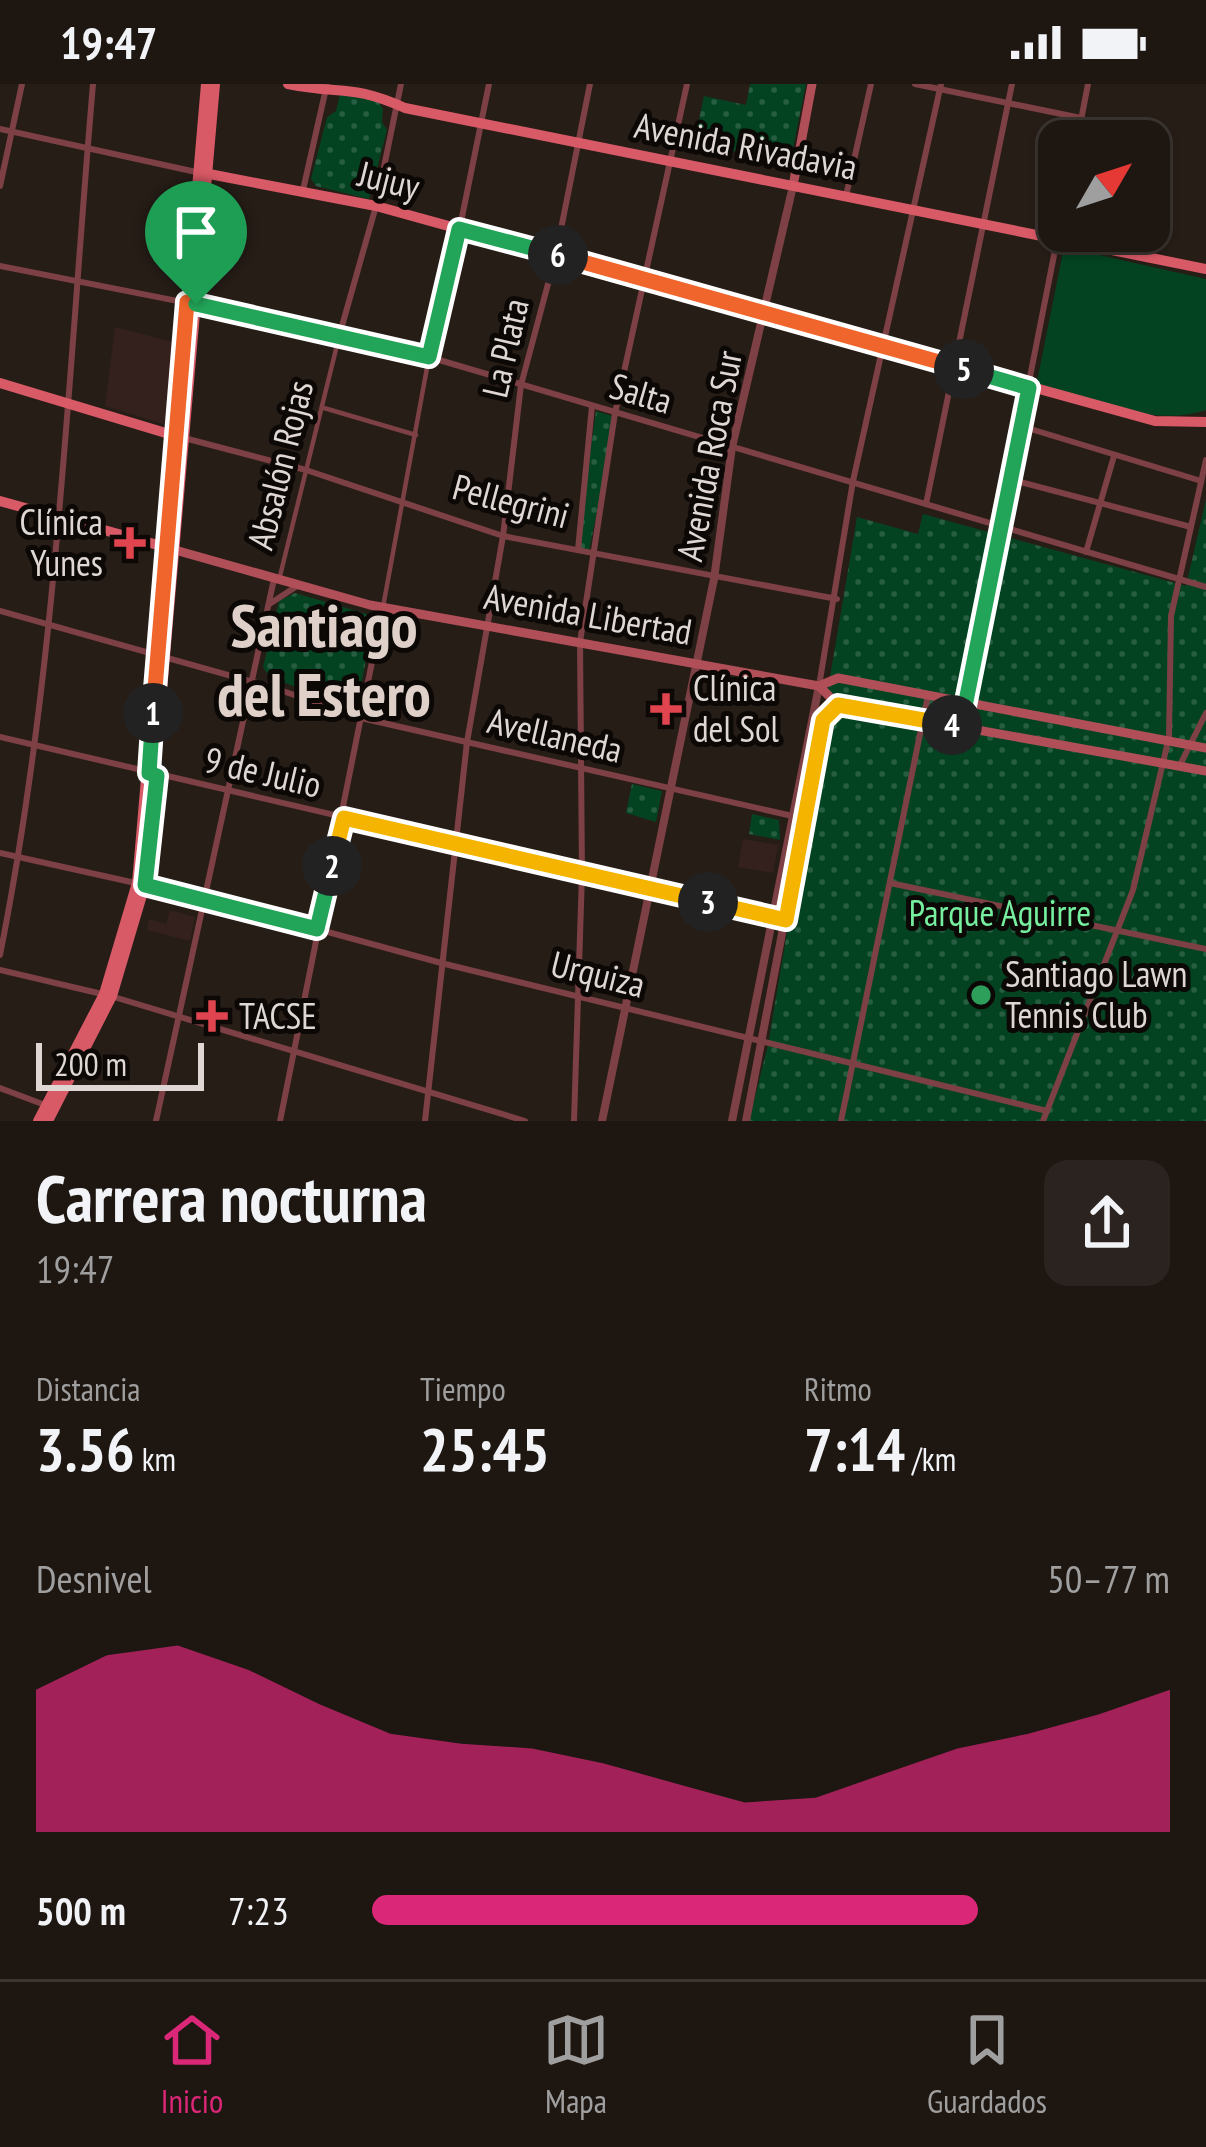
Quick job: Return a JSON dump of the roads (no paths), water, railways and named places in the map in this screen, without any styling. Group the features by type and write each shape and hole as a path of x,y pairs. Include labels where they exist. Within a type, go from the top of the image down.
{"main road":[{"path":"47,1116 108,995 141,884 210,84"},
{"name":"Avenida Rivadavia","path":"288,84 354,86 379,91 397,104 482,123 1038,231"},
{"name":"Avenida Roca Sur","path":"793,186 812,84"},
{"name":"Jujuy","path":"202,173 376,206 1155,421 1206,417"},
{"name":"Avenida Rivadavia","path":"1136,252 1206,268"},
{"path":"0,382 182,438"},
{"name":"Avenida Libertad","path":"0,501 383,607 819,686 838,678 1206,748"},
{"path":"819,686 838,705 1206,771"}],"street":[{"path":"0,186 22,84"},
{"path":"0,955 21,858 34,746 94,84"},
{"name":"Absalón Rojas","path":"276,580 376,206 401,84"},
{"path":"280,1121 344,818 429,357 490,84"},
{"name":"La Plata","path":"425,1121 467,742 503,536 521,385 556,254 590,84"},
{"path":"574,1121 582,874 580,643 616,413 687,84"},
{"path":"846,196 872,84"},
{"path":"915,84 1081,118 1088,84"},
{"path":"926,504 1012,84"},
{"path":"732,1121 836,599 853,481 940,86"},
{"path":"303,190 326,87"},
{"path":"0,129 202,173"},
{"name":"Avenida Roca Sur","path":"602,1121 714,579 732,448 793,186"},
{"path":"961,726 1009,479 1024,427 1055,252"},
{"name":"Salta","path":"0,266 340,334 429,357 1206,587"},
{"path":"578,550 592,406"},
{"path":"324,408 417,435"},
{"path":"1024,427 1200,481"},
{"name":"Pellegrini","path":"182,438 306,470 503,536 836,599"},
{"path":"1086,553 1114,456"},
{"path":"1042,1121 1120,930 1168,741 1170,628 1206,460"},
{"path":"1009,479 1191,527"},
{"path":"156,1121 224,790 276,580"},
{"path":"268,606 297,586"},
{"name":"Avellaneda","path":"0,611 251,681 361,718 805,819"},
{"path":"841,1121 928,695"},
{"path":"746,1121 823,720 838,705"},
{"path":"1179,766 1206,713"},
{"name":"9 de Julio","path":"0,737 786,920"},
{"name":"Urquiza","path":"0,853 203,898 446,964 1047,1111"},
{"path":"890,883 1206,949"},
{"path":"0,970 108,995 526,1121"},
{"path":"0,1088 47,1116"}],"place":[{"name":"Clínica Yunes","path":"130,543"},
{"name":"Clínica del Sol","path":"666,709"},
{"name":"Santiago Lawn Tennis Club","path":"981,995"},
{"name":"TACSE","path":"212,1016"}],"district":[{"name":"Santiago del Estero","path":"324,660"}],"park label":[{"name":"Parque Aguirre","path":"1000,913"}]}
